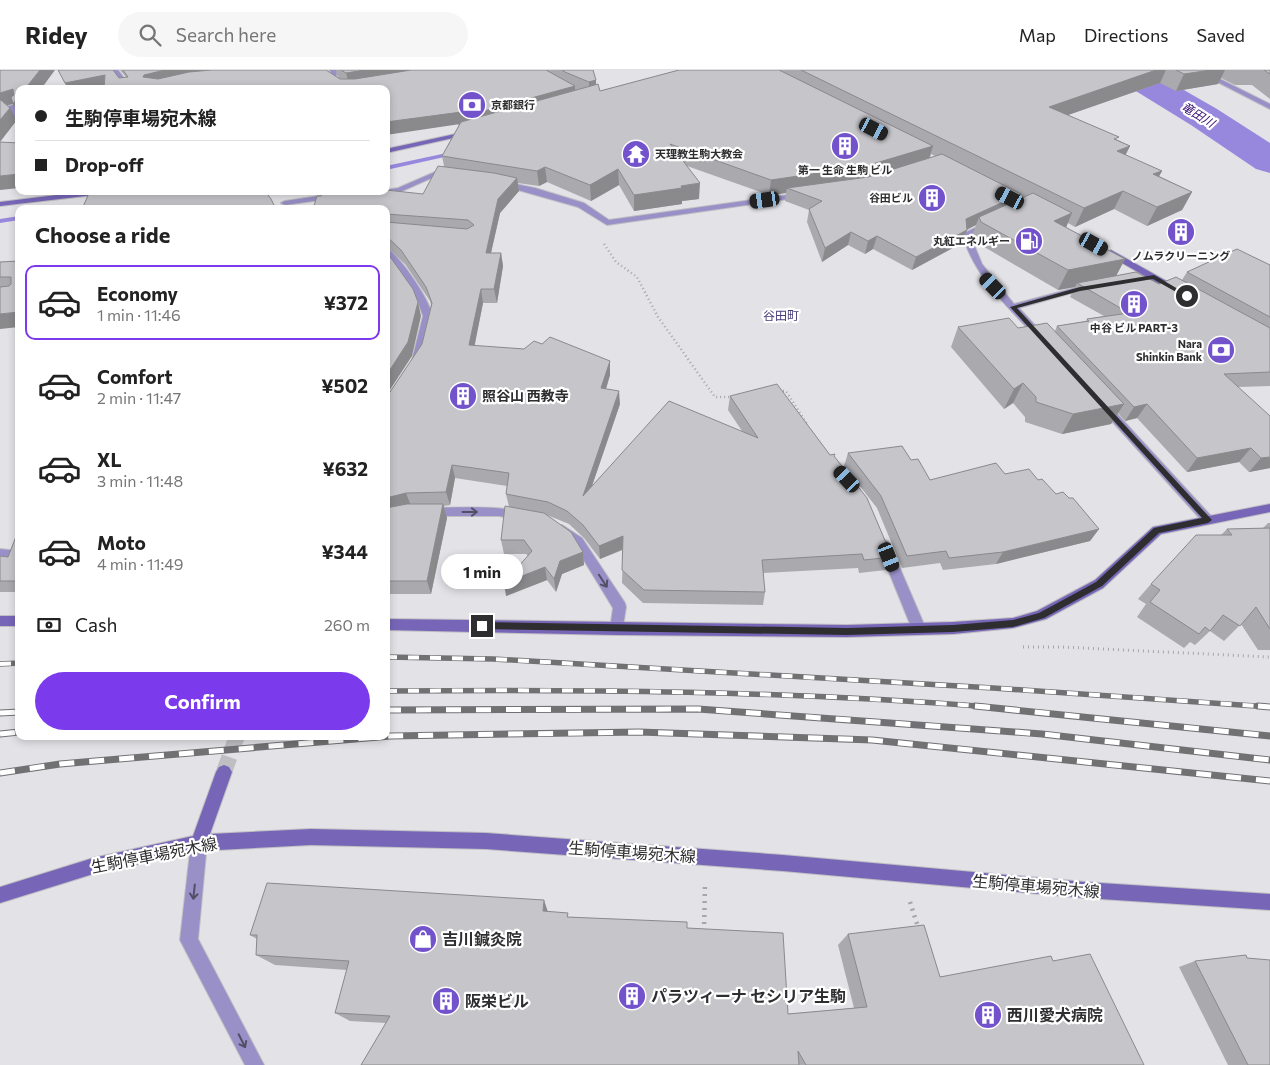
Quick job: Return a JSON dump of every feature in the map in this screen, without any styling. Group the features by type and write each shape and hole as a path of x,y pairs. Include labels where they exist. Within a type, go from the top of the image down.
{"street":[{"path":"115,70 126,85"},
{"path":"333,70 333,80 341,85"},
{"path":"1197,70 1270,107"},
{"path":"1204,74 1221,71"},
{"path":"0,110 15,106"},
{"path":"390,150 475,131"},
{"path":"390,191 400,190 435,174 461,177"},
{"path":"496,182 532,190 581,205 607,223 815,193"},
{"path":"0,204 77,195"},
{"path":"290,205 283,199 341,195"},
{"path":"1002,218 966,234 969,248 983,276 1047,344"},
{"path":"1104,249 1187,296"},
{"path":"390,256 418,295 428,316 419,357 410,372"},
{"path":"1137,280 1154,277"},
{"path":"1013,307 1100,286"},
{"path":"1093,395 1208,520"},
{"path":"390,624 847,632 1013,623 1041,616 1099,584 1157,530 1270,508"},
{"path":"411,512 499,512 533,518"},
{"path":"550,521 578,541 620,607 617,629"},
{"path":"880,536 918,629"},
{"path":"0,554 15,556"},
{"path":"0,621 15,620"},
{"path":"224,772 199,843 189,940 254,1065"},
{"name":"生駒停車場宛木線","path":"0,894 93,866 199,843 311,837 486,841 705,857 1085,890 1270,902"}],"path":[{"path":"607,223 596,229 599,236 616,262 637,277 658,317 715,397 741,396"},
{"path":"777,392 786,390 810,429"},
{"path":"1022,639 1024,648 1061,647 1270,657"},
{"path":"704,942 705,857"},
{"path":"902,874 920,934"}],"building":[{"path":"0,70 40,70 28,85 15,85 15,101 13,104 11,97 14,95 13,89 0,93"},
{"path":"58,70 113,70 119,78 128,77 123,70 165,70 144,75 143,77 158,79 189,72 211,70 326,70 340,79 355,79 411,70 546,70 575,86 466,116 469,111 390,121 390,85 104,85 105,75 65,83"},
{"path":"341,70 365,70 346,73"},
{"path":"562,70 593,70 596,80 589,82"},
{"path":"679,70 779,70 933,146 866,166 771,180 670,144 700,183 681,186 682,188 634,195 618,169 590,185 545,167 537,171 442,156 461,122 598,84 600,91"},
{"path":"801,70 1156,70 1049,107 1119,137 1114,139 1130,146 1117,151 1162,171 1153,174 1192,192 1157,207 1123,191 1084,208"},
{"path":"1176,70 1211,70 1184,74"},
{"path":"0,100 10,108 0,120"},
{"path":"0,142 15,143 15,174 0,176"},
{"path":"942,154 1021,194 966,219 967,230 916,257 877,236 868,241 851,232 825,248 809,209 822,201 787,188 868,177"},
{"path":"438,166 517,178 498,199 486,253 501,253 494,289 481,289 469,345 524,349 534,341 542,344 550,337 610,361 601,388 619,391 583,496 669,401 758,438 730,396 777,384 830,455 835,454 834,456 867,498 892,557 864,560 862,554 762,560 765,592 644,590 622,570 623,536 599,546 583,525 567,511 548,502 506,494 509,473 452,465 446,492 406,493 390,497 390,392 422,344 432,303 426,287 401,250 390,240 390,222 467,229 474,225 468,220 390,214 390,205 314,205 317,196 321,195 390,195 390,190 423,194"},
{"path":"1033,193 1072,213 1054,221 1125,259 1068,270 981,222 979,217"},
{"path":"88,195 268,195 274,205 84,205"},
{"path":"1237,249 1270,265 1270,317 1187,272"},
{"path":"390,257 413,289 418,302 408,342 390,370"},
{"path":"15,261 15,312 0,314 0,287 9,286 11,284 11,277 0,277 0,262"},
{"path":"1136,272 1159,284 1176,277 1270,328 1270,372 1224,374 1270,416 1270,457 1261,458 1251,448 1197,458 1147,404 1134,407 1057,326 1089,321 1087,319 1129,313 1077,283"},
{"path":"1009,318 1018,328 1047,323 1124,404 1073,414 1036,402 1036,397 1023,383 1014,389 958,327"},
{"path":"902,446 911,460 918,459 930,480 996,463 1005,474 1029,469 1038,480 1042,479 1056,494 1063,492 1069,498 1073,498 1099,529 1003,552 949,558 946,551 907,556 881,496 848,453"},
{"path":"407,504 443,504 427,581 390,581 390,507"},
{"path":"505,506 544,513 571,532 583,552 560,561 554,579 545,567 504,583 532,551 524,540 501,540"},
{"path":"1270,528 1270,629 1256,607 1240,626 1223,615 1210,631 1205,627 1199,634 1150,602 1160,590 1151,584 1196,535 1232,535 1227,529"},
{"path":"15,539 15,581 0,581 0,556 8,557"},
{"path":"267,883 544,900 543,911 568,913 567,917 687,922 687,928 783,933 788,1014 867,1007 848,934 924,925 940,977 1051,956 1053,961 1090,954 1144,1065 806,1065 798,1051 799,1065 361,1065 390,1016 335,1013 349,961 256,955 257,935 250,935"},
{"path":"1246,955 1247,958 1270,960 1270,1065 1248,1065 1195,961"}],"waterway":[{"name":"竜田川","path":"1125,70 1204,117 1270,161"},
{"path":"390,167 456,153"},
{"path":"253,197 261,195"},
{"path":"0,221 15,219"}],"tunnel":[{"path":"224,772 236,740"}],"railway":[{"path":"390,657 493,659 993,688 1270,707 1258,706"},
{"path":"0,664 15,663"},
{"path":"390,691 688,692 839,697 975,706"},
{"path":"975,706 990,707"},
{"path":"975,706 1270,736"},
{"path":"390,710 698,709 1042,734 1270,760"},
{"path":"0,713 15,712"},
{"path":"0,734 15,732"},
{"path":"390,736 639,732 872,740 1270,781"},
{"path":"0,773 60,764 344,740"}],"place":[{"name":"京都銀行","path":"472,105"},
{"name":"第一 生命 生駒 ビル","path":"845,146"},
{"name":"天理教生駒大教会","path":"636,154"},
{"name":"谷田ビル","path":"932,198"},
{"name":"ノムラクリーニング","path":"1181,232"},
{"name":"丸紅エネルギー","path":"1029,241"},
{"name":"中谷 ビル PART-3","path":"1134,304"},
{"name":"Nara Shinkin Bank","path":"1221,350"},
{"name":"照谷山 西教寺","path":"463,396"},
{"name":"吉川鍼灸院","path":"423,939"},
{"name":"パラツィーナ セシリア生駒","path":"632,996"},
{"name":"阪栄ビル","path":"446,1001"},
{"name":"西川愛犬病院","path":"988,1015"}],"district":[{"name":"谷田町","path":"781,316"}],"route":[{"path":"482,626 847,632 953,628 1013,623 1041,616 1099,584 1157,530 1208,520 1013,307 1080,289 1154,277 1187,296"}]}
